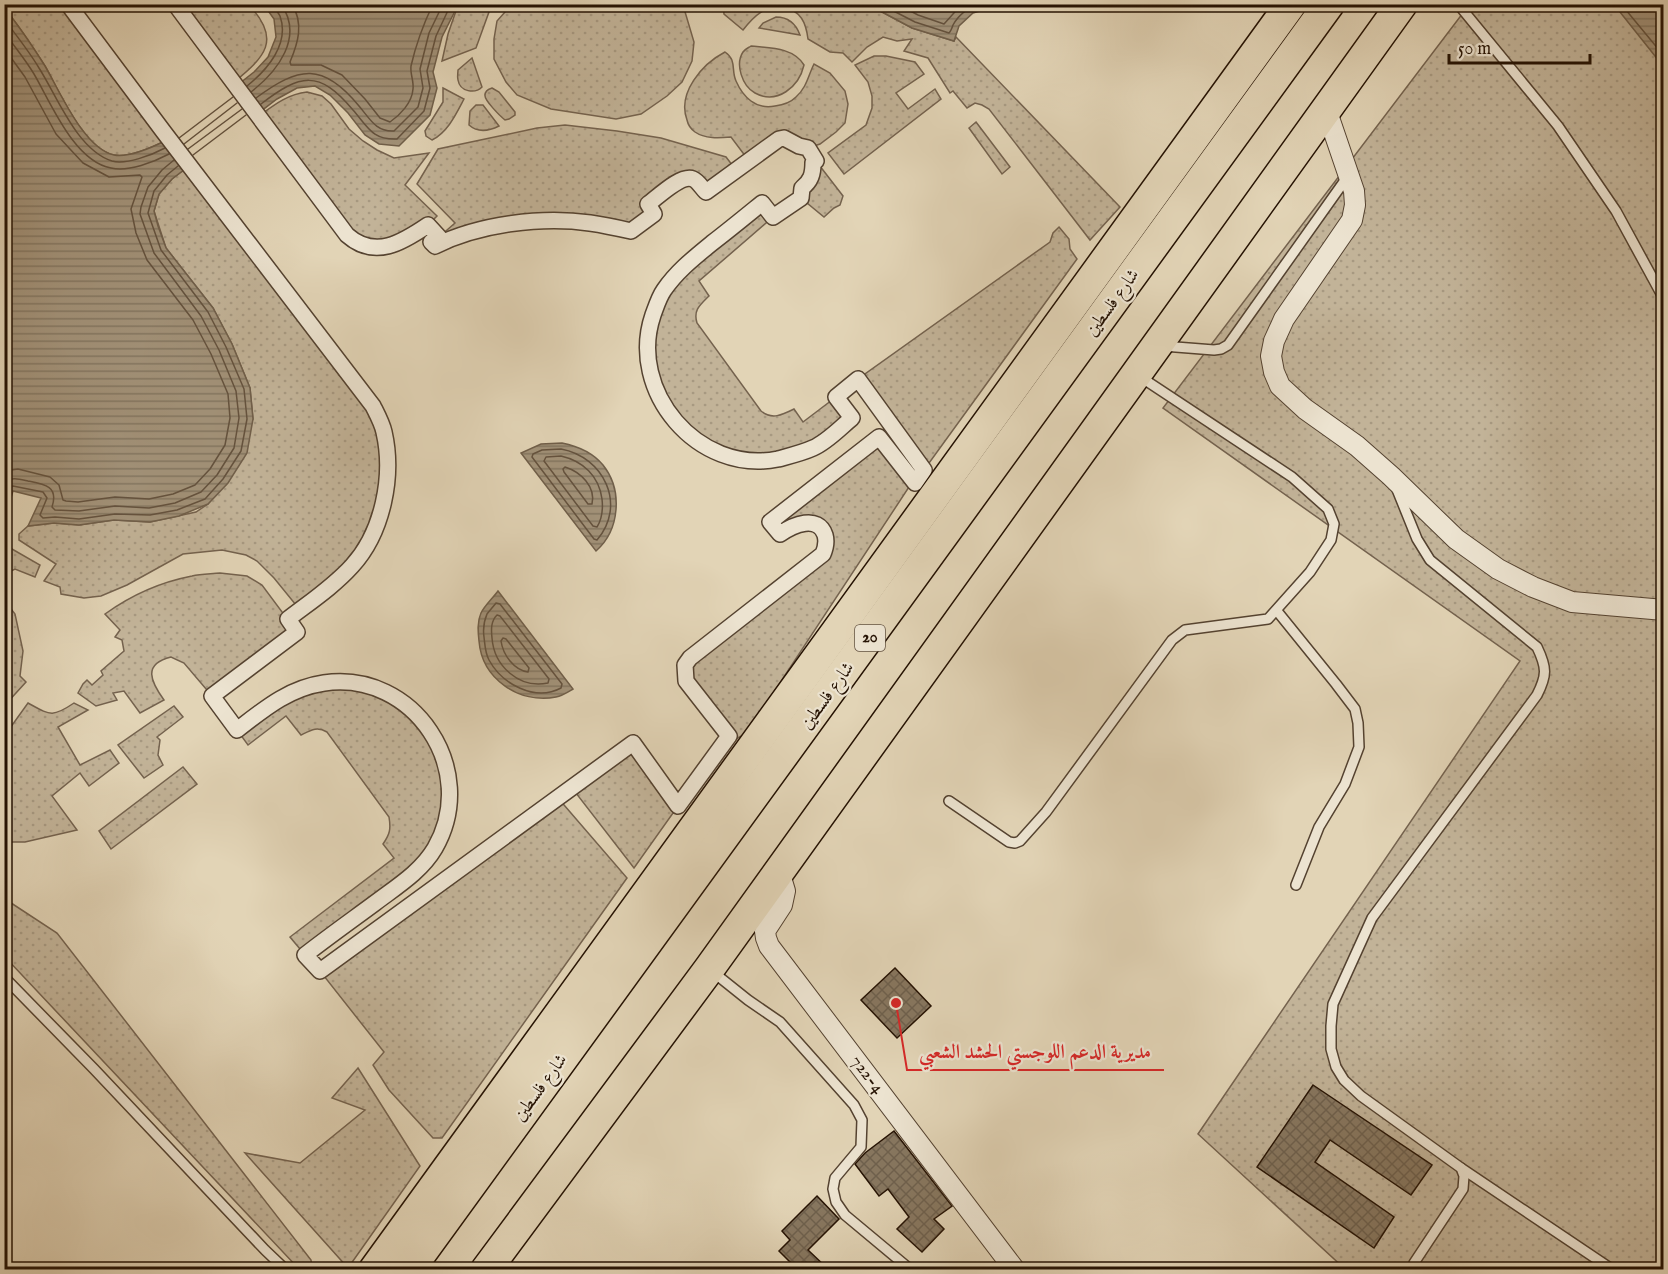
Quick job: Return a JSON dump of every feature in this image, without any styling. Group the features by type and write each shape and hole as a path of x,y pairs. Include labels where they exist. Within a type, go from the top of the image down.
{"main road":[{"path":"374,1269 1291,4"},
{"name":"شارع فلسطين","path":"409,1269 788,751 1329,4"},
{"path":"486,1269 709,969 1402,4"},
{"path":"734,772 759,759 788,751"},
{"path":"701,869 707,810"}],"street":[{"path":"68,4 373,406 384,430 387,461 385,496 376,529 354,564 331,587 288,619 297,632 212,696 237,730 271,703 296,689 325,682 351,682 370,686 387,693 411,709 431,730 439,745 447,776 448,805 446,820 435,848 416,872 305,955 320,971 633,743 678,807 729,736 686,681 685,665 690,658 823,554 826,548 824,533 815,523 800,524 780,534 770,522 879,437 915,483 924,470 858,379 836,397 852,418 815,447 777,459 745,460 713,451 698,442 675,422 658,397 649,361 648,334 663,291 681,268 762,203 773,217 801,198 802,188 811,178 813,163 816,161 808,148 784,138 779,139 706,192 696,180 690,178 678,181 648,204 654,214 631,231 565,221 514,223 478,231 435,246 431,242 439,237 428,225 390,247 369,246 347,235 175,4"},
{"path":"1326,109 1354,191 1355,205 1352,220 1284,319 1274,340 1271,357 1280,386 1305,409 1357,446 1456,540 1498,569 1533,587 1572,602 1664,610"},
{"name":"722-4","path":"779,872 785,891 782,905 765,931 765,938 769,946 1015,1269"}],"lane":[{"path":"1458,4 1558,126 1616,211 1664,299"},
{"path":"1157,346 1214,350 1228,345 1349,175"},
{"path":"949,801 1009,842 1020,841 1046,812 1179,633 1185,630 1268,619 1306,577 1331,540 1334,524 1328,509 1292,477 1137,375"},
{"path":"1391,476 1417,539 1430,560 1538,647 1545,672 1544,681 1537,695 1372,918 1333,1004 1330,1026 1331,1049 1336,1066 1344,1080 1361,1096 1461,1167 1613,1269"},
{"path":"1276,611 1355,709 1358,723 1359,747 1345,784 1319,827 1296,885"},
{"path":"709,969 780,1022 854,1105 862,1120 861,1147 835,1178 833,1189 836,1202 845,1215 911,1269"},
{"path":"4,977 265,1251 286,1269"},
{"path":"1414,1269 1414,1263 1463,1189 1464,1176 1461,1167"}],"shaded area":[{"path":"512,4 683,5 694,42 692,61 682,82 667,96 641,114 616,119 551,109 517,95 506,82 494,59 497,21"},
{"path":"5,5 66,5 167,140 141,151 120,156 103,150 93,142 65,103 45,66 5,9"},
{"path":"175,5 249,5 265,28 267,38 261,56 233,83"},
{"path":"458,5 495,5 489,12 476,48 442,61 448,34"},
{"path":"712,5 869,5 912,28 954,41 956,37 1120,207 1090,240 989,109 975,103 967,108 953,91 950,93 928,58 904,51 912,39 897,41 883,37 867,47 852,62 843,53 830,52 808,39 801,18 794,11 777,8 765,10 743,30 724,14 723,6"},
{"path":"1469,5 1663,5 1663,1269 1345,1269 1198,1134 1520,661 1163,408"},
{"path":"776,17 785,18 791,22 800,35 759,28 763,23"},
{"path":"751,46 773,48 799,59 804,65 792,87 786,92 771,97 750,90 743,80 740,62 743,52"},
{"path":"725,52 731,58 735,77 742,92 751,101 762,106 781,105 794,99 805,85 814,64 830,73 845,91 848,104 845,123 820,144 808,148 790,140 749,161 731,137 708,137 695,132 688,124 685,100 700,72"},
{"path":"874,56 915,62 924,74 896,93 908,109 935,89 941,99 844,174 828,153 866,125 872,108 872,96 868,82 855,65"},
{"path":"472,58 482,87 476,91 468,91 459,84 458,70"},
{"path":"443,88 464,99 447,127 432,140 426,136 425,131 443,102"},
{"path":"492,88 499,92 515,115 505,120 493,108 485,97 486,91"},
{"path":"307,92 322,96 331,104 349,129 377,150 394,158 429,153 405,185 437,216 428,225 399,243 353,240 259,116 287,98"},
{"path":"476,105 483,105 499,126 484,130 469,125 470,111"},
{"path":"976,122 1010,167 1002,174 969,128"},
{"path":"565,125 661,138 726,157 736,170 706,192 696,180 648,204 654,214 631,231 589,223 439,237 455,223 417,184 438,149 537,128"},
{"path":"816,161 843,196 840,205 824,217 801,198"},
{"path":"189,166 384,430 385,496 354,564 300,610 257,561 246,555 222,550 183,554 127,585 101,596 84,598 61,594 60,587 44,581 56,564 19,540 19,534 28,526 54,523 79,525 114,520 150,522 196,512 208,504 253,419 250,388 232,344 213,308 166,248 154,211 159,194 172,179"},
{"path":"762,203 773,217 699,281 709,296 697,311 697,323 765,414 777,416 794,409 803,422 836,397 852,418 815,447 745,460 686,432 650,369 663,291"},
{"path":"1059,227 1069,239 1070,249 1077,259 924,470 858,379 1050,242 1053,233"},
{"path":"879,437 909,487 747,733 736,739 729,736 685,665 823,554 820,527 789,528 770,522"},
{"path":"5,545 40,565 35,577 15,569 5,574"},
{"path":"220,573 247,576 262,585 297,632 212,696 184,663 171,657 156,664 152,674 156,687 164,700 140,713 124,691 113,693 117,700 96,706 78,693 87,680 92,685 103,675 101,671 124,651 122,640 115,637 120,630 105,614 125,601 157,586 192,576"},
{"path":"5,601 15,614 23,651 20,676 26,682 5,705"},
{"path":"351,682 411,709 447,776 435,848 305,955 290,937 394,858 383,844 389,831 389,817 327,732 317,729 301,735 286,716 248,745 237,730 271,703"},
{"path":"28,703 51,713 61,711 74,703 88,710 58,727 80,765 110,750 119,763 89,786 80,773 52,796 77,830 25,842 5,842 5,735"},
{"path":"174,706 183,717 157,737 160,740 158,755 163,765 144,778 118,745"},
{"path":"633,743 678,806 634,868 572,788"},
{"path":"183,767 197,784 111,849 99,831"},
{"path":"558,798 627,878 442,1138 433,1138 389,1090 373,1065 384,1052 320,971"},
{"path":"5,899 57,933 311,1260 312,1269 299,1269 5,957"},
{"path":"358,1068 420,1166 348,1268 245,1153 300,1163 365,1110 332,1098"}],"water":[{"path":"264,5 458,5 442,37 433,72 437,88 430,115 399,146 379,144 365,135 330,95 315,86 297,88 277,99 172,179 159,194 154,211 158,226 166,248 213,308 232,344 250,388 253,419 247,453 228,483 208,504 179,516 150,522 114,520 79,525 54,523 28,526 41,498 13,491 5,518 5,9 45,66 83,131 103,150 120,156 141,151 167,140 254,72 268,57 276,37 274,19"},
{"path":"869,5 999,5 973,13 959,26 954,41 912,28"},
{"path":"1614,5 1663,5 1663,66 1616,7"},
{"path":"562,443 579,448 594,457 603,465 614,486 616,510 614,521 604,542 596,551 521,453 541,444"},
{"path":"498,591 573,689 556,697 529,697 505,686 487,667 479,641 479,620 481,613"}],"pier":[{"path":"234,84 259,117 191,168 167,136"}],"building":[{"path":"895,968 931,1006 897,1038 861,1000"},
{"path":"1313,1085 1432,1165 1411,1195 1330,1140 1315,1162 1394,1217 1374,1248 1257,1167"},
{"path":"894,1131 952,1206 934,1219 944,1229 922,1252 897,1229 909,1217 888,1189 879,1196 855,1164 865,1153"},
{"path":"817,1196 839,1219 808,1250 828,1269 797,1269 779,1251 790,1240 782,1231"}],"place":[{"name":"مديرية الدعم اللوجستي الحشد الشعبي","path":"896,1003"}]}
